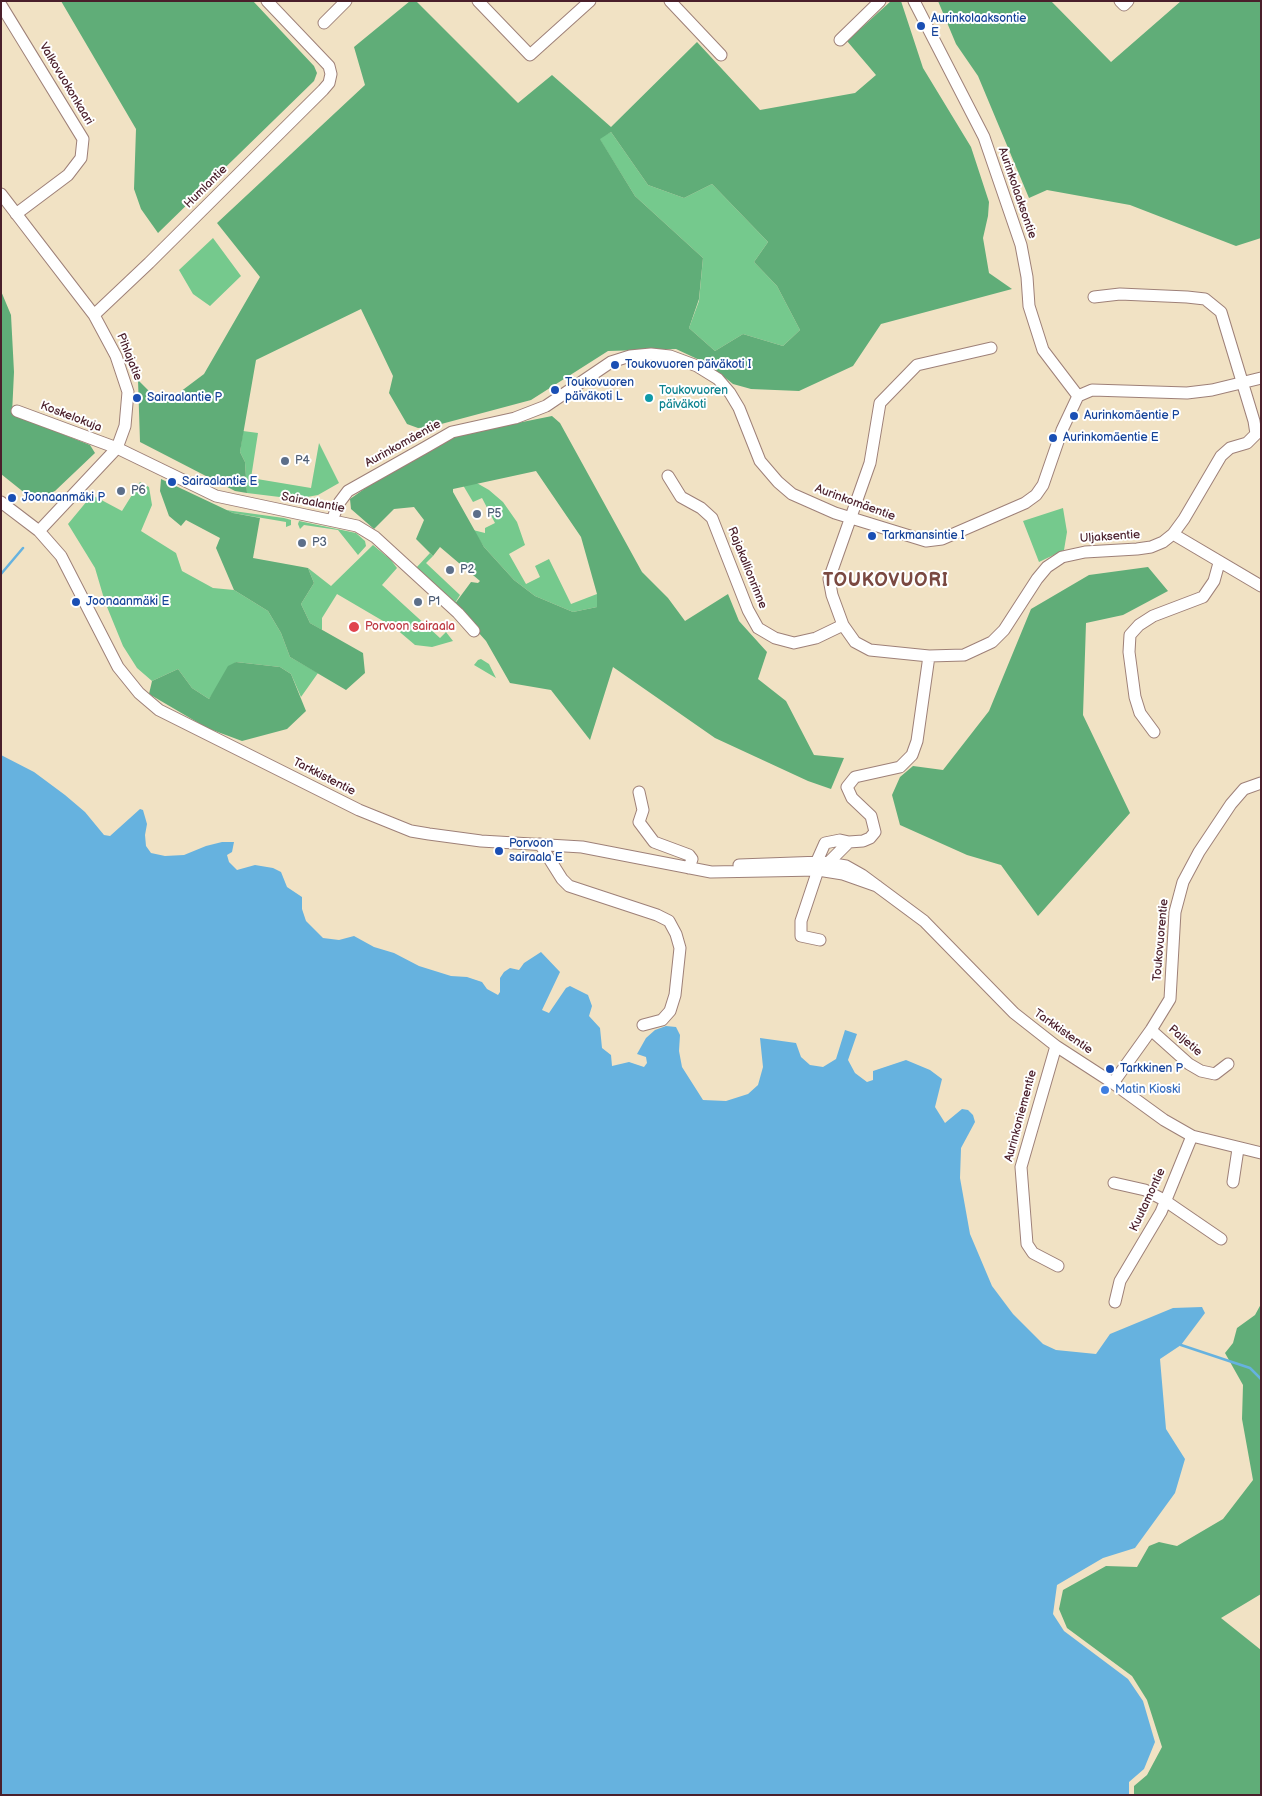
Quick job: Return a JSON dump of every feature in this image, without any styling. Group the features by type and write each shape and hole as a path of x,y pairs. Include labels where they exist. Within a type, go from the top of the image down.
{"street":[{"name":"Humlantie","path":"94,315 324,90 332,74 329,66 267,1"},
{"path":"324,22 346,1"},
{"path":"478,1 530,55 590,1"},
{"path":"670,1 721,55"},
{"path":"840,40 880,1"},
{"name":"Aurinkolaaksontie","path":"914,1 984,137 1021,245 1027,276 1029,306 1043,350 1078,396"},
{"path":"1120,1 1124,5 1128,1"},
{"name":"Valkovuokonkaari","path":"1,4 83,139 81,158 68,175 16,214"},
{"name":"Pihlajatie","path":"1,194 94,315 116,356 128,392 125,426 117,448 39,531"},
{"name":"Uljaksentie","path":"843,625 855,642 870,650 929,656 964,655 992,642 1004,630 1037,578 1047,567 1062,558 1085,552 1151,547 1173,534 1184,519 1221,456 1230,448 1247,443 1256,434 1221,312 1205,299 1120,294 1094,297"},
{"path":"843,625 829,579 870,463 876,431 877,410 880,403 917,365 991,348"},
{"name":"Aurinkomäentie","path":"332,520 338,503 348,491 452,432 515,418 546,406 611,362 630,356 651,354 670,356 697,366 718,379 730,393 739,408 760,461 778,482 792,494 835,513 926,541 942,539 1025,503 1036,495 1043,485 1062,430 1078,396"},
{"path":"1078,396 1092,390 1188,393 1242,384 1261,378"},
{"name":"Koskelokuja","path":"17,411 117,448"},
{"name":"Sairaalantie","path":"117,448 216,496 357,526 375,537 458,613 474,632"},
{"name":"Rajakallionrinne","path":"668,476 681,497 712,518 748,610 758,628 775,638 794,643 816,638 843,625"},
{"name":"Tarkkistentie","path":"1,502 39,531 54,546 67,566 118,667 139,693 159,710 359,810 411,831 481,841 582,847 694,869 771,862 817,866 877,886"},
{"path":"1173,534 1219,563 1261,586"},
{"path":"1154,732 1140,713 1135,698 1129,652 1130,634 1138,625 1153,616 1203,597 1214,582 1219,563"},
{"path":"820,940 801,936 801,921 825,843 840,840 849,842 870,838 875,829 871,816 847,792 850,781 861,775 900,767 906,763 916,748 929,656"},
{"name":"Toukovuorentie","path":"1113,1083 1151,1030 1170,999 1176,912 1183,882 1199,852 1231,804 1244,789 1261,783"},
{"path":"639,792 643,810 640,822 643,827 654,842 689,855 694,869"},
{"path":"817,866 830,863 842,847 849,842"},
{"path":"540,844 562,879 569,886 669,921 676,934 680,948 675,995 670,1011 662,1020 644,1025"},
{"name":"Tarkkistentie","path":"830,863 854,871 924,921 1014,1013 1056,1046 1113,1083 1153,1113 1192,1136 1238,1149 1261,1153"},
{"name":"Paljetie","path":"1151,1030 1189,1064 1200,1071 1215,1074 1228,1064"},
{"name":"Aurinkoniementie","path":"1056,1046 1020,1167 1027,1244 1034,1253 1058,1266"},
{"name":"Kuutamontie","path":"1115,1302 1120,1281 1154,1224 1192,1136"},
{"path":"1233,1182 1238,1149"},
{"path":"1114,1183 1145,1190 1164,1200 1221,1239"}],"green space":[{"path":"61,1 253,1 314,66 317,73 314,81 158,233 141,209 134,189 136,129"},
{"path":"410,1 416,1 518,103 552,75 611,127 697,42 760,110 855,93 876,75 847,41 891,1 901,1 923,68 971,147 989,202 983,238 989,273 1012,289 881,324 853,366 799,391 751,389 733,384 708,364 676,349 608,351 531,400 430,427 418,428 407,424 389,393 393,376 361,309 256,360 240,452 245,462 247,493 235,491 140,442 138,380 153,395 172,398 204,374 260,277 217,223 365,85 354,47","holes":["611,132 648,185 684,198 712,184 768,242 754,262 777,286 800,330 783,346 743,334 715,351 689,328 699,299 703,258 635,196 600,139"]},
{"path":"938,1 1051,1 1111,62 1181,1 1261,1 1261,238 1236,246 1130,205 1047,190 1029,198 978,76 956,44"},
{"path":"611,132 648,185 684,198 712,184 768,242 754,262 777,286 800,330 783,346 743,334 715,351 689,328 699,301 703,258 635,196 599,138"},
{"path":"213,238 241,276 210,306 193,294 179,270"},
{"path":"1,291 11,315 14,372 12,414 90,445 95,453 55,491 42,497 31,498 1,474"},
{"path":"552,416 560,423 642,572 668,598 685,621 728,594 739,621 767,652 758,679 786,701 814,755 844,758 831,789 808,781 715,738 613,667 590,740 551,690 510,683 486,641 454,605 471,582 478,583 480,581 440,547 433,556 416,539 424,520 414,507 394,509 374,529 351,509 350,499 391,470 458,435","holes":["536,471 581,537 597,594 597,607 573,612 535,596 514,580 484,547 453,489"]},
{"path":"243,431 258,433 251,478 311,488 319,443 339,483 318,495 296,499 247,493 245,462 240,452"},
{"path":"454,470 489,490 503,502 517,522 525,545 509,554 526,584 540,577 535,566 549,559 571,604 597,594 597,607 573,612 535,596 514,580 484,547 473,530 485,533 485,528 495,523 482,498 473,502"},
{"path":"161,479 233,513 260,518 253,558 308,568 314,583 301,604 310,623 363,653 365,673 346,690 290,657 281,633 268,611 234,590 216,548 220,538 186,520 181,526 169,516 160,491"},
{"path":"140,482 149,487 152,505 141,531 176,553 182,571 213,588 234,590 268,611 281,633 290,657 318,673 301,697 291,674 280,667 236,662 209,699 192,688 178,669 152,681 137,668 123,646 105,602 95,568 68,524 92,495 122,511"},
{"path":"1063,508 1067,532 1064,550 1039,562 1023,521"},
{"path":"226,510 284,518 291,520 291,525 286,527 286,522 233,513"},
{"path":"299,521 356,533 365,541 366,546 358,555 338,530 304,525 300,529"},
{"path":"373,545 391,560 397,568 382,585 440,638 446,632 453,641 432,647 415,645 395,628 337,594 322,618 322,630 310,623 301,604 314,583 308,568 331,586"},
{"path":"430,553 433,556 426,563 460,595 455,603 416,568"},
{"path":"1148,567 1168,591 1123,615 1086,623 1083,715 1130,813 1038,916 1001,865 967,855 900,825 892,795 900,777 913,766 943,770 989,711 1031,609 1089,575"},
{"path":"481,659 489,664 496,678 474,665"},
{"path":"236,662 280,667 291,674 306,711 287,729 242,741 207,728 149,694 152,681 178,669 192,688 209,699 228,666"},
{"path":"1261,1304 1261,1594 1221,1618 1261,1650 1261,1795 1134,1795 1134,1786 1147,1775 1162,1747 1147,1700 1132,1676 1067,1628 1059,1609 1063,1590 1106,1566 1137,1567 1149,1546 1159,1542 1177,1546 1223,1519 1253,1480 1242,1419 1243,1385 1225,1353 1233,1343 1237,1328 1255,1315"}],"water":[{"path":"1,755 34,772 65,795 85,812 104,835 110,836 140,809 143,810 147,824 146,846 151,853 165,856 184,855 206,846 222,842 234,842 232,852 227,855 229,862 237,870 255,865 273,868 281,872 287,887 302,897 302,909 306,921 323,938 339,940 354,936 374,947 394,953 419,966 451,976 467,977 482,982 487,989 498,995 500,992 500,978 504,972 510,968 519,970 524,963 541,952 560,972 542,1010 549,1013 566,988 570,986 588,995 592,1006 589,1016 600,1028 602,1048 611,1055 612,1066 629,1062 644,1067 647,1063 646,1057 637,1054 646,1038 655,1030 666,1026 676,1027 680,1035 679,1051 682,1067 703,1100 726,1101 748,1094 758,1085 763,1067 760,1038 796,1043 801,1057 810,1065 823,1067 836,1059 845,1030 857,1034 848,1060 855,1073 867,1082 873,1080 873,1071 906,1060 930,1070 942,1079 935,1107 945,1123 962,1109 968,1110 973,1115 975,1122 961,1148 960,1178 970,1234 992,1286 1013,1314 1043,1344 1056,1350 1096,1354 1110,1334 1173,1308 1202,1307 1205,1313 1181,1345 1160,1359 1166,1429 1185,1459 1175,1493 1135,1548 1103,1558 1057,1585 1053,1614 1064,1631 1128,1679 1143,1701 1155,1742 1144,1769 1129,1782 1129,1795 1,1795"}],"waterway":[{"path":"1,574 23,548"},
{"path":"1181,1345 1250,1368 1261,1379"}],"place":[{"name":"Aurinkolaaksontie E","path":"921,26"},
{"name":"Toukovuoren päiväkoti I","path":"615,365"},
{"name":"Toukovuoren päiväkoti L","path":"555,390"},
{"name":"Sairaalantie P","path":"137,398"},
{"name":"Toukovuoren päiväkoti","path":"649,398"},
{"name":"Aurinkomäentie P","path":"1074,416"},
{"name":"Aurinkomäentie E","path":"1053,438"},
{"name":"P4","path":"285,461"},
{"name":"Sairaalantie E","path":"172,482"},
{"name":"P6","path":"121,491"},
{"name":"Joonaanmäki P","path":"12,498"},
{"name":"P5","path":"477,514"},
{"name":"Tarkmansintie I","path":"872,536"},
{"name":"P3","path":"302,543"},
{"name":"P2","path":"450,570"},
{"name":"Joonaanmäki E","path":"76,602"},
{"name":"P1","path":"418,602"},
{"name":"Porvoon sairaala","path":"354,627"},
{"name":"Porvoon sairaala E","path":"499,851"},
{"name":"Tarkkinen P","path":"1110,1069"},
{"name":"Matin Kioski","path":"1105,1090"}],"district":[{"name":"TOUKOVUORI","path":"886,581"}]}
